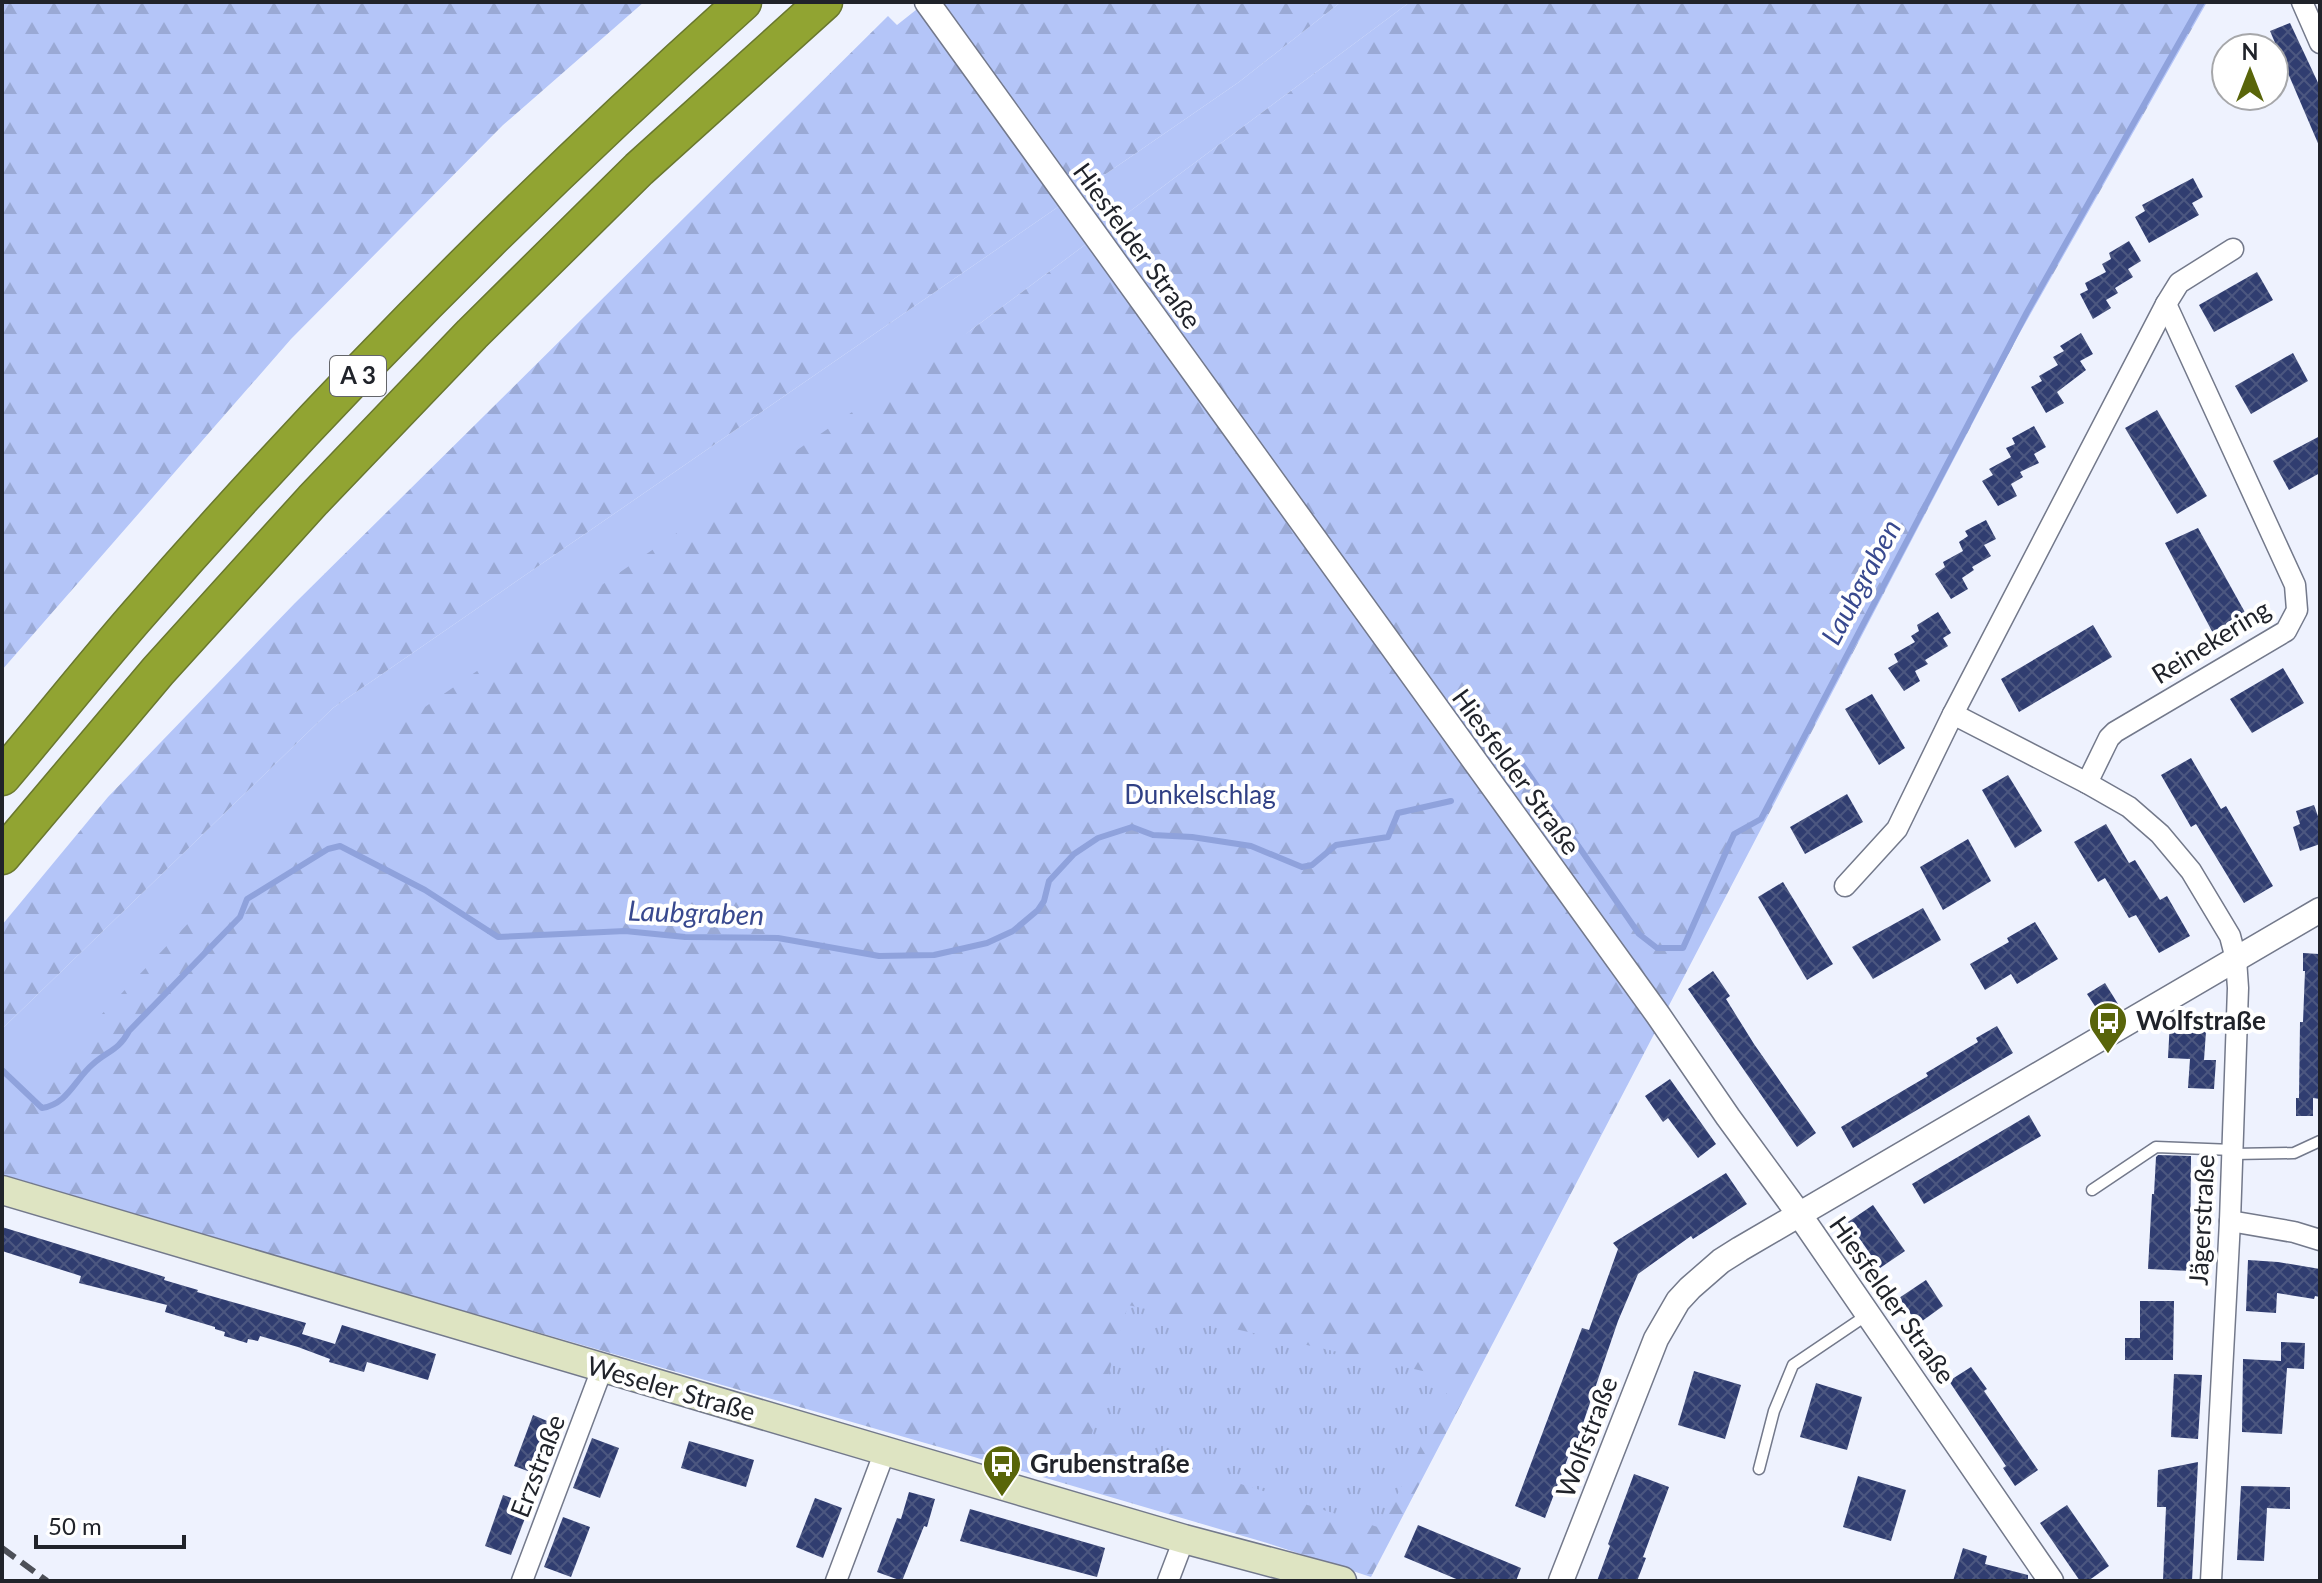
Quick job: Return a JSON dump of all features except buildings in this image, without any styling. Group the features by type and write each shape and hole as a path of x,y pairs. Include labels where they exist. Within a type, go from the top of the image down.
{"highway":[{"name":"A 3","path":"2,777 134,619 290,447 452,279 607,126 742,2"},
{"name":"A 3","path":"2,856 158,671 313,500 462,345 639,169 824,2"}],"main road":[{"name":"Weseler Straße","path":"2,1190 1184,1539 1342,1581"}],"street":[{"name":"Hiesfelder Straße","path":"927,2 1799,1214 2051,1581"},
{"path":"2302,2 2320,43"},
{"path":"1845,886 1897,829 1953,714 2166,304 2179,283 2233,249"},
{"name":"Reinekering","path":"2087,783 2115,732 2286,631 2297,610 2295,585 2166,304"},
{"path":"1953,714 2129,807 2176,851 2230,936 2236,959 2320,910"},
{"name":"Wolfstraße","path":"1561,1581 1656,1339 1678,1301 1721,1261 2236,959"},
{"name":"Jägerstraße","path":"2211,1581 2233,1152 2238,988 2236,959"},
{"path":"2230,1221 2294,1232 2320,1240"},
{"name":"Erzstraße","path":"522,1581 602,1369"},
{"path":"836,1581 885,1451"},
{"path":"1168,1581 1184,1539"}],"lane":[{"path":"2092,1190 2156,1147 2294,1153 2320,1141"},
{"path":"1759,1469 1774,1411 1793,1365 1867,1315"}],"green space":[{"path":"2,2 644,2 503,125 291,339 2,670"},
{"path":"926,2 1341,2 1239,82 333,708 2,1029 2,925 108,797 295,603 888,16 897,25"},
{"path":"1341,2 1410,2 971,330 2,1119 2,1029 333,708 1239,82"},
{"name":"Dunkelschlag","path":"1410,2 2207,2 2018,336 1371,1577 1267,1543 974,1457 2,1179 2,1119 335,769 971,330"},
{"path":"1128,1305 1454,1378 1381,1528 1091,1437"}],"waterway":[{"name":"Laubgraben","path":"1519,760 1639,934 1657,948 1683,948 1734,834 1761,819 2027,312 2202,2"},
{"name":"Laubgraben","path":"2,1070 42,1108 58,1102 93,1064 121,1043 129,1031 240,917 247,899 328,849 340,846 425,890 498,937 625,931 685,937 778,938 879,956 934,955 987,943 1013,931 1038,910 1044,901 1049,881 1074,854 1098,838 1132,827 1153,835 1251,846 1302,867 1312,865 1336,845 1388,837 1398,813 1451,801"}],"railway":[{"path":"2,1548 47,1581"}],"place":[{"name":"Wolfstraße","path":"2108,1055"},
{"name":"Grubenstraße","path":"1002,1498"}]}
